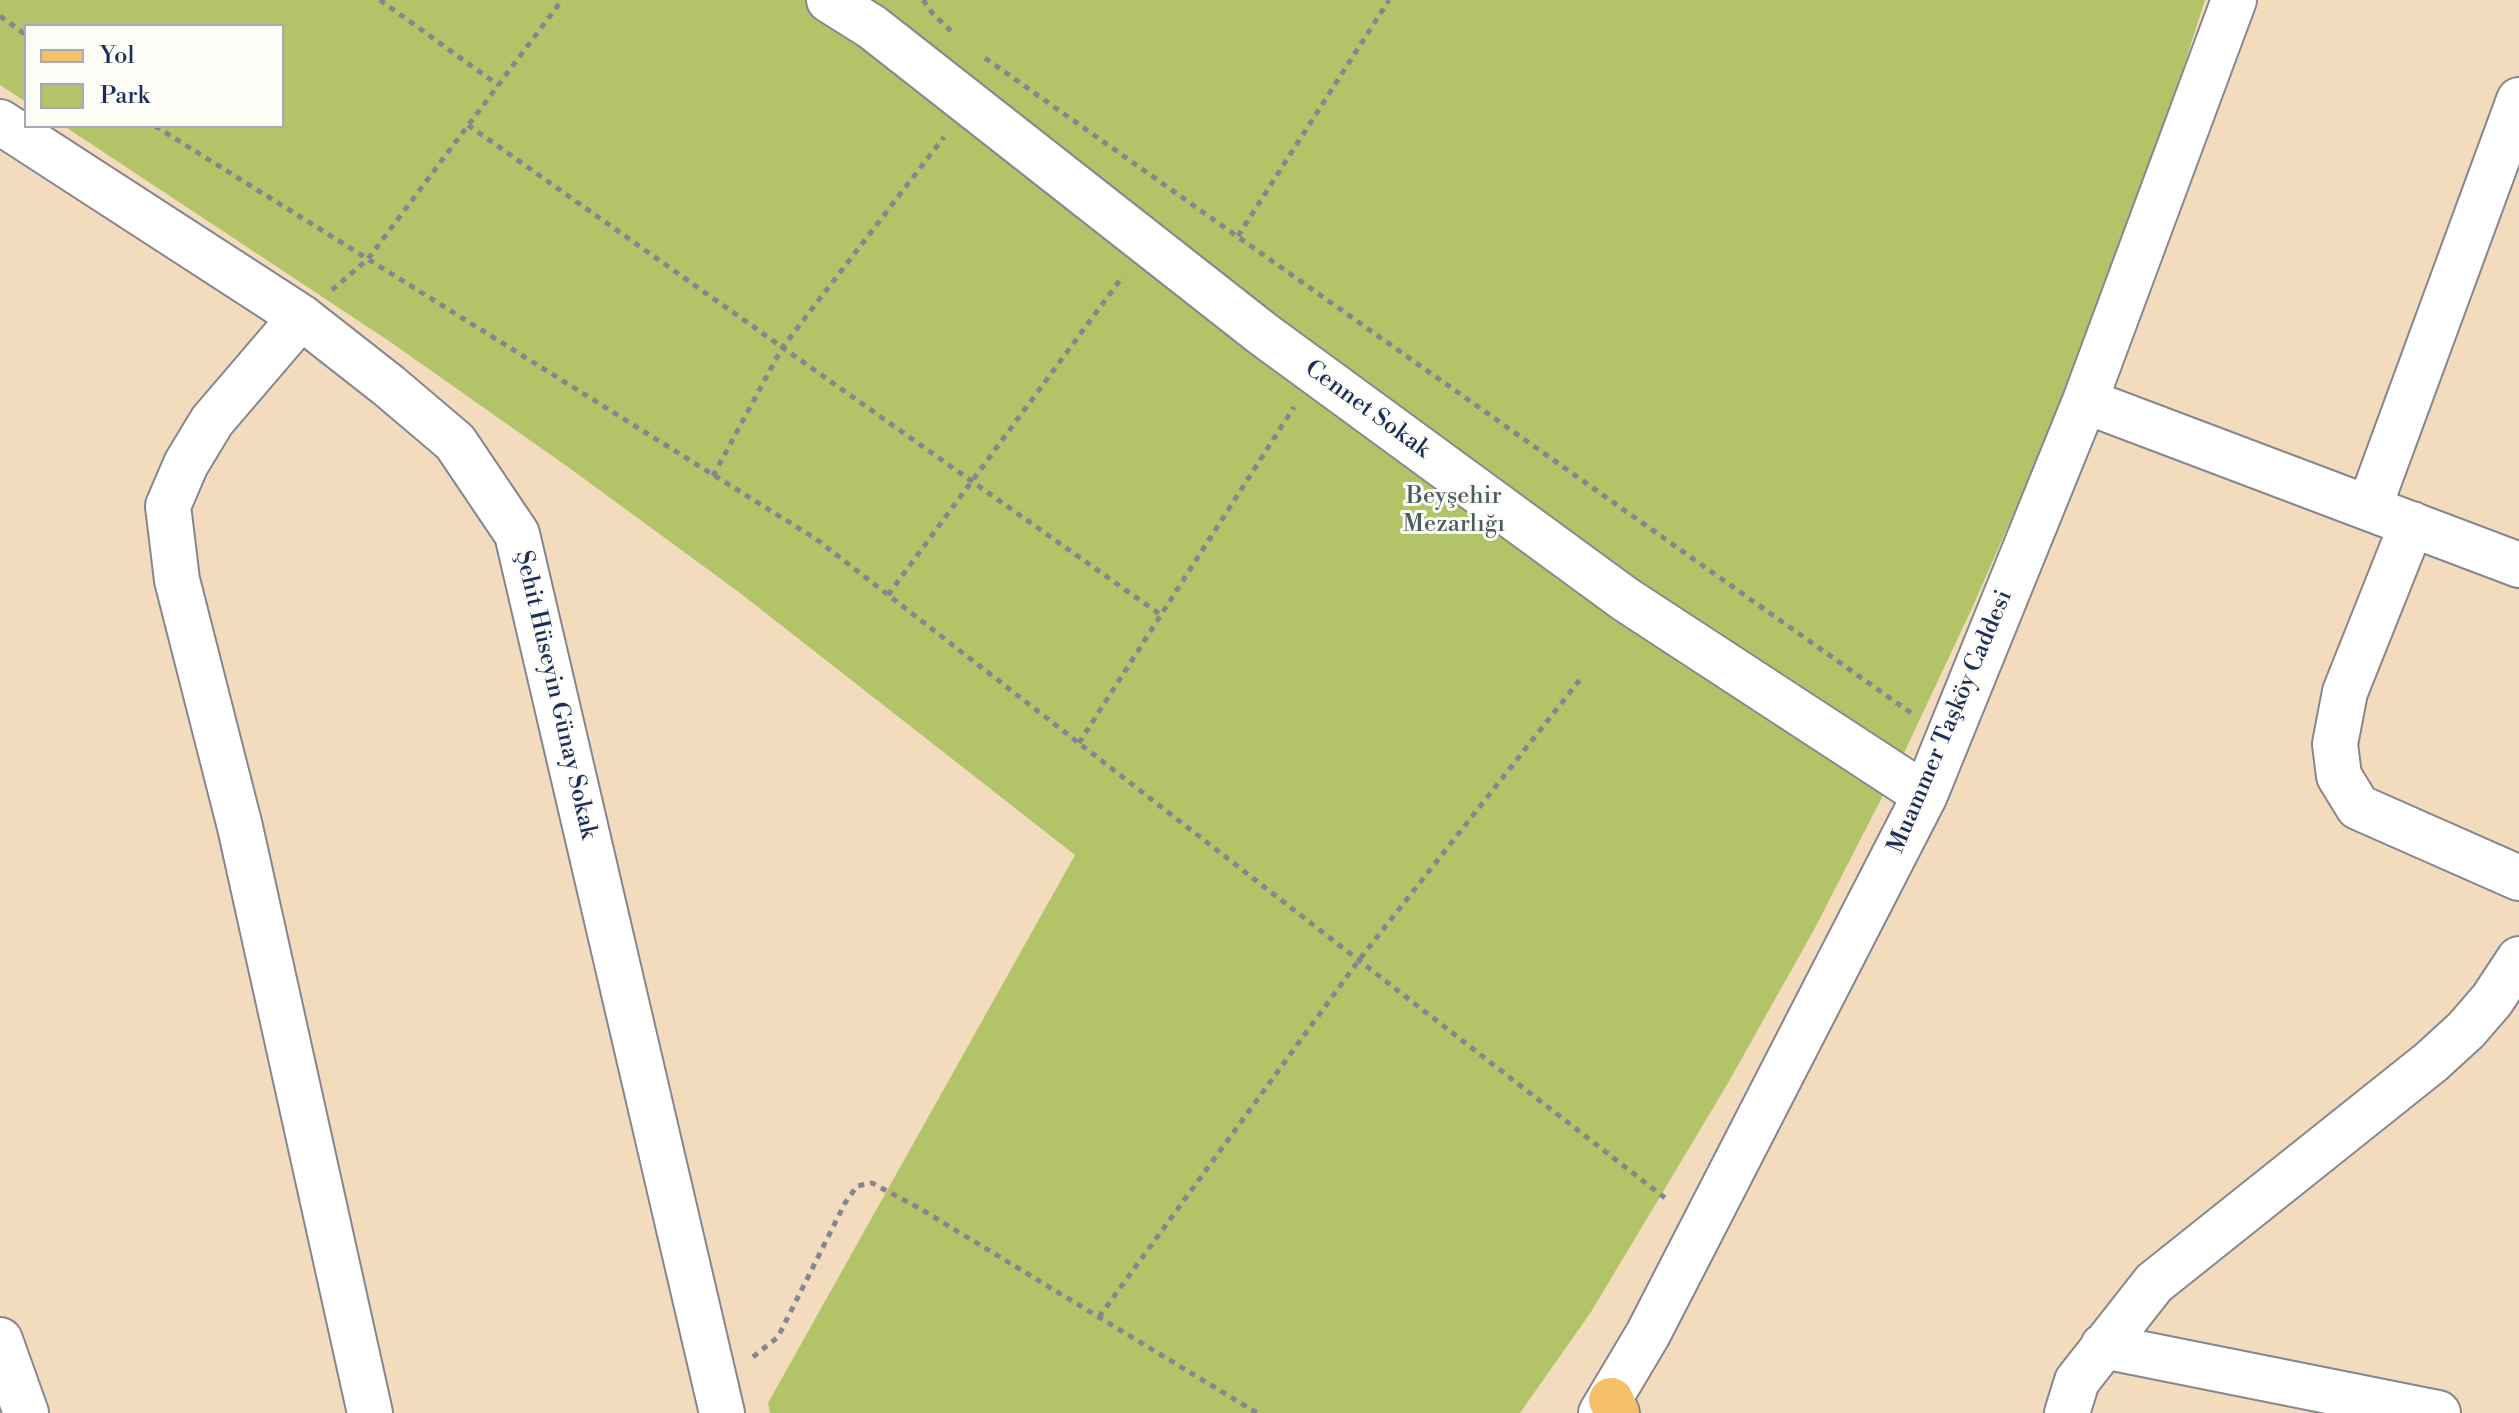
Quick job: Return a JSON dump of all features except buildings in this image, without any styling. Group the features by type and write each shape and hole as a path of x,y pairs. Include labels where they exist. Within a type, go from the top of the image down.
{"street":[{"name":"Cennet Sokak","path":"829,0 872,27 1316,372 1625,599 1925,795"},
{"name":"Muammer Taşköy Caddesi","path":"1609,1409 1925,795 2085,401 2234,0"},
{"path":"2369,508 2519,100"},
{"name":"Şehit Hüseyin Günay Sokak","path":"0,122 301,317 389,386 455,442 517,534 717,1394"},
{"path":"301,317 212,421 186,464 168,506 177,580 240,827 370,1413"},
{"path":"2085,401 2519,565"},
{"path":"2412,524 2345,692 2335,744 2339,776 2358,807 2519,878"},
{"path":"2067,1413 2077,1381 2154,1283 2431,1062 2466,1030 2492,1000 2519,959"},
{"path":"0,1340 26,1413"},
{"path":"2103,1346 2438,1413"}],"path":[{"path":"380,0 498,85"},
{"path":"301,317 368,259 562,0"},
{"path":"923,0 953,33"},
{"path":"1238,236 1389,0"},
{"path":"0,16 24,34"},
{"path":"977,52 1948,739"},
{"path":"713,476 782,348 970,103"},
{"path":"468,125 1161,615"},
{"path":"158,128 816,539 1701,1227"},
{"path":"888,595 1147,243"},
{"path":"1079,743 1316,372"},
{"path":"1099,1317 1359,960 1582,677"},
{"path":"717,1394 737,1369 778,1337 845,1203 857,1186 872,1183 919,1208 1257,1413"}],"green space":[{"name":"Beyşehir Mezarlığı","path":"0,0 2205,0 2113,270 2046,439 1973,606 1896,770 1815,928 1728,1083 1591,1312 1520,1413 770,1413 768,1403 1075,855 740,593 568,467 386,339 67,128 284,128 284,24 24,24 24,101 0,85"}]}
